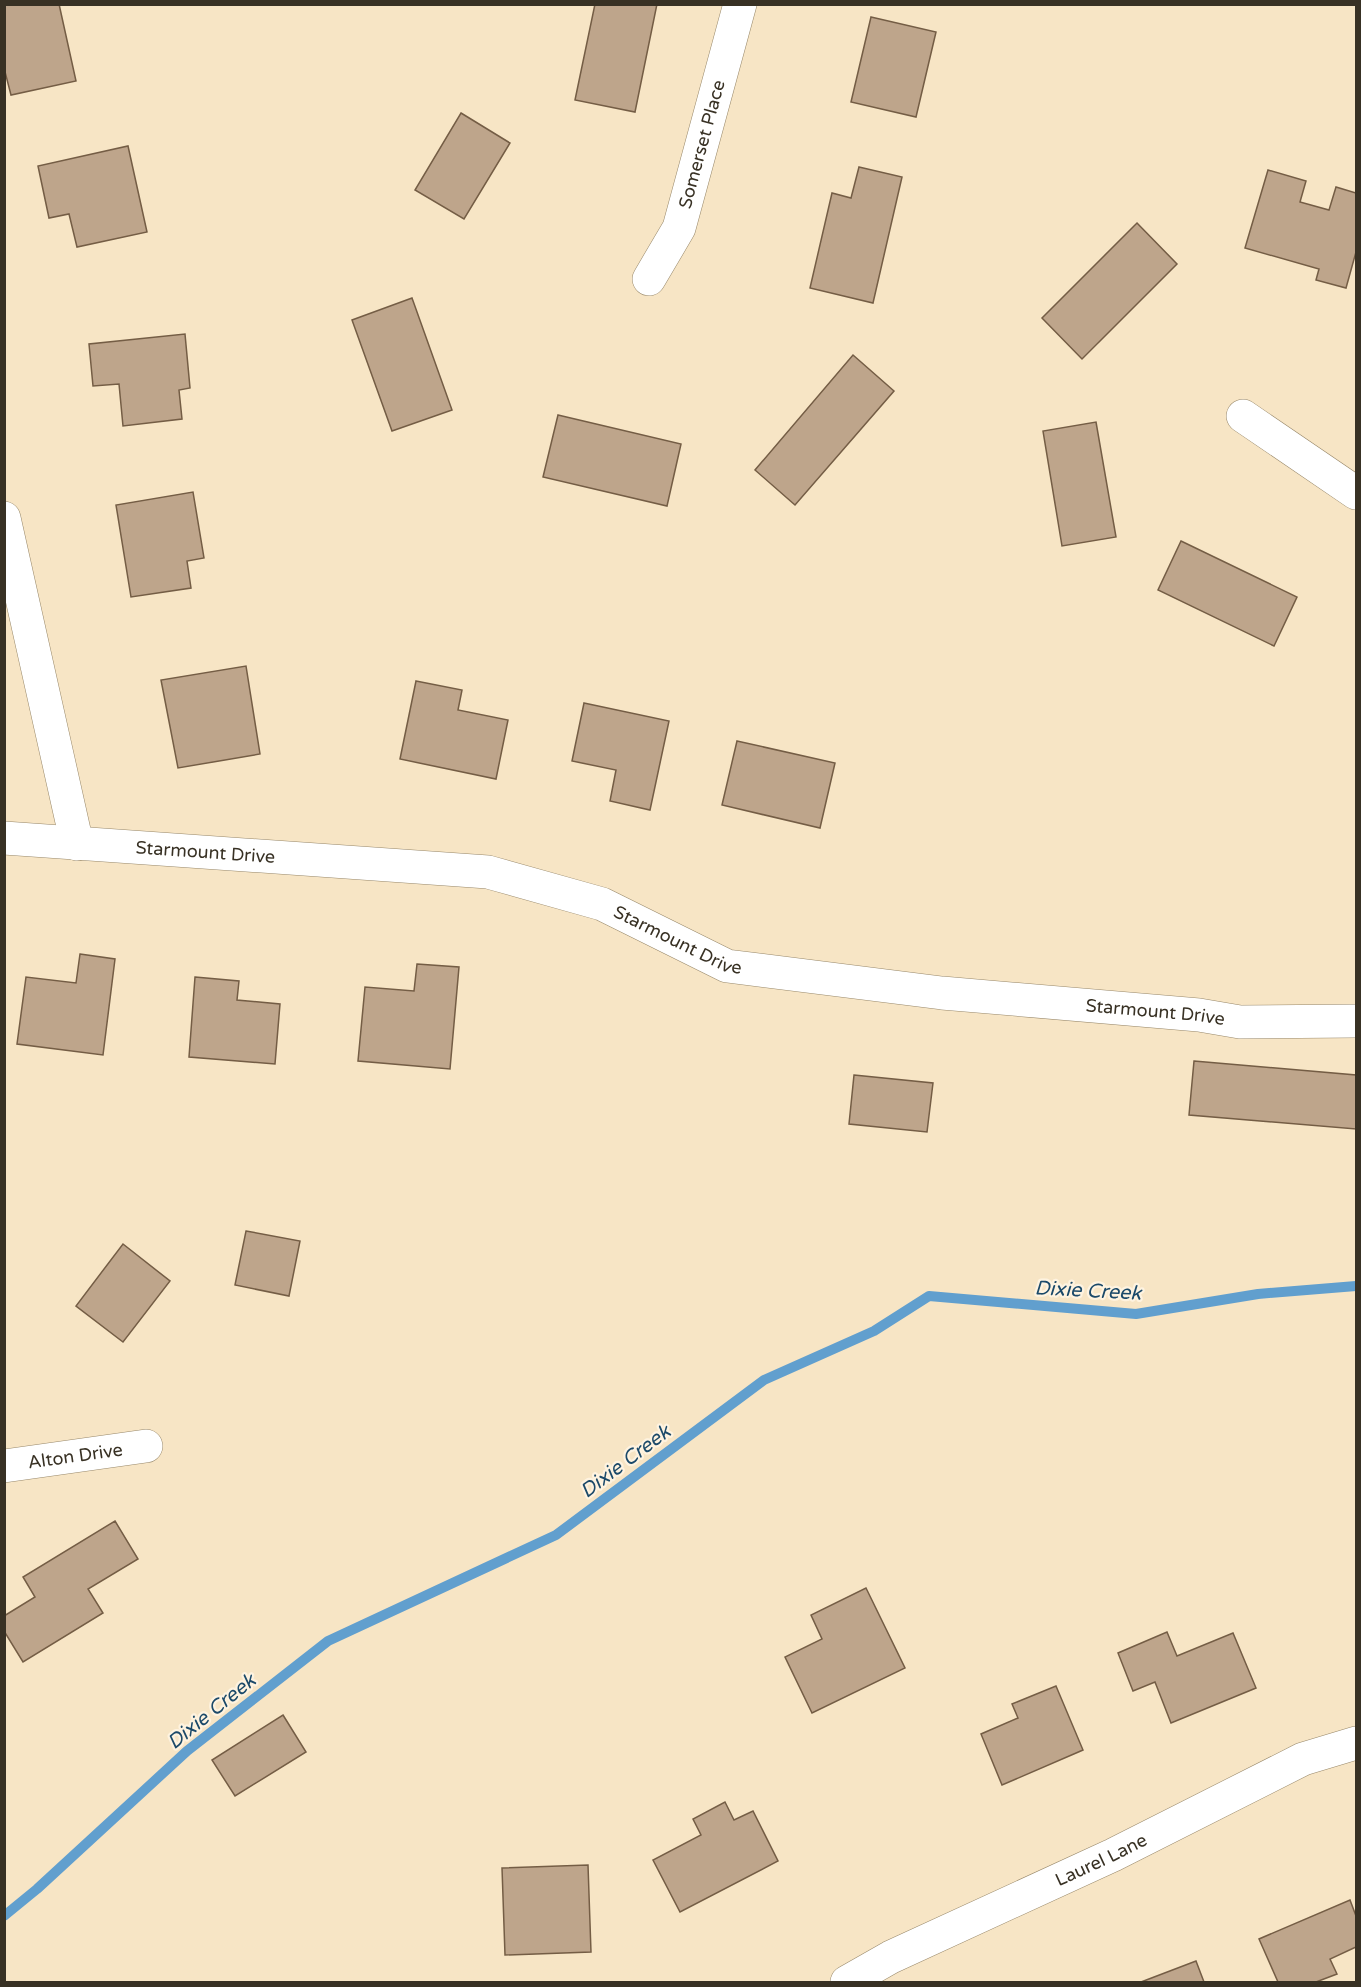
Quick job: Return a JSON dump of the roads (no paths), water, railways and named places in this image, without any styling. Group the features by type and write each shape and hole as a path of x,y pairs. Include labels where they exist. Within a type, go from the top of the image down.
{"street":[{"name":"Somerset Place","path":"649,279 679,228 740,4"},
{"path":"1244,416 1356,493"},
{"path":"4,518 77,843"},
{"name":"Starmount Drive","path":"4,838 488,872 602,904 727,966 942,993 1199,1015 1240,1022 1356,1021"},
{"name":"Alton Drive","path":"4,1466 146,1446"},
{"name":"Laurel Lane","path":"847,1983 891,1957 1113,1855 1303,1759 1356,1743"}],"waterway":[{"name":"Dixie Creek","path":"4,1916 37,1889 187,1751 328,1641 556,1535 764,1380 874,1331 929,1296 1136,1314 1258,1294 1356,1286"}]}
